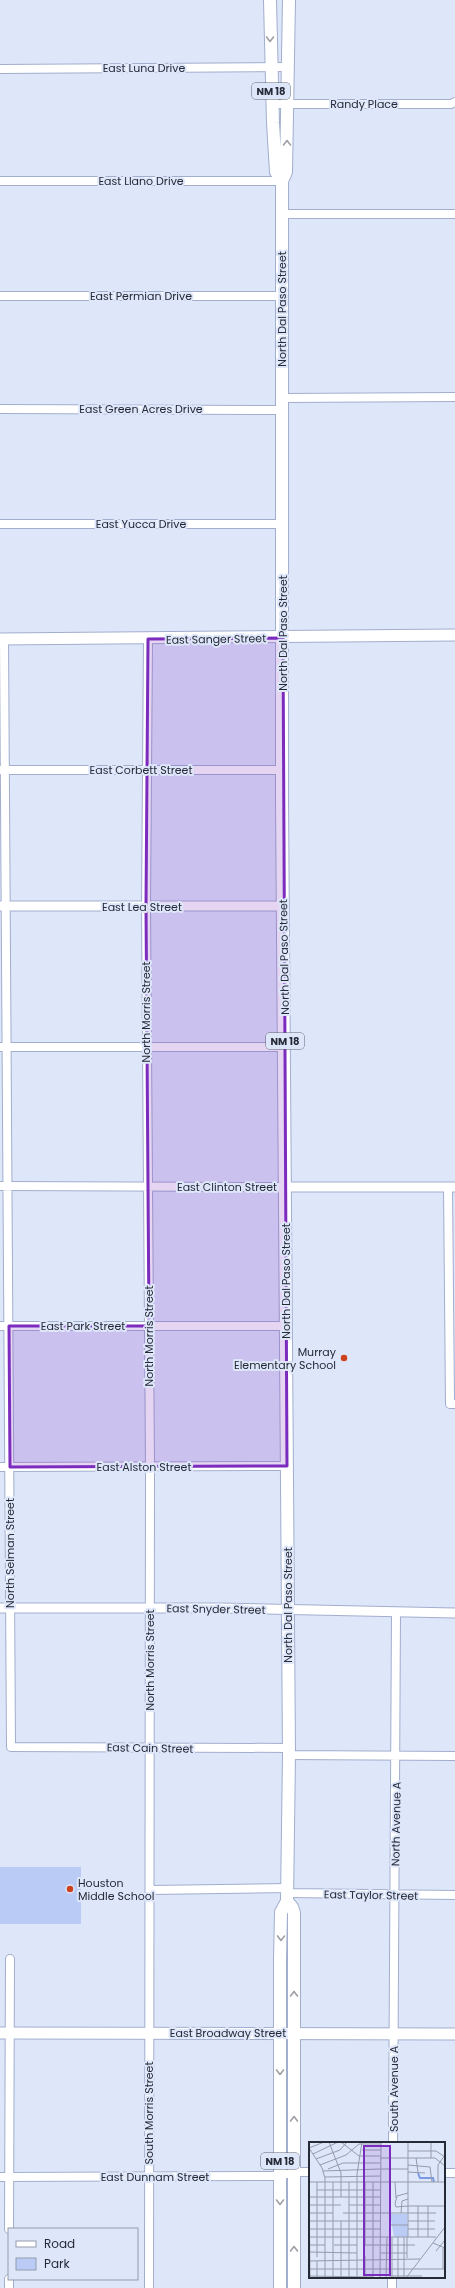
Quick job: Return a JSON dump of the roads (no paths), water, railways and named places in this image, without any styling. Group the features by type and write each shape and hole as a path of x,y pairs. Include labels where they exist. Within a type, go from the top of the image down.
{"main road":[{"name":"North Dal Paso Street","path":"270,0 270,68 276,172 282,181"},
{"name":"North Dal Paso Street","path":"289,0 286,172 282,181 282,770 288,1466 288,1894 294,1913 294,2033"},
{"name":"East Sanger Street","path":"2,639 283,638 455,635"},
{"name":"North Dal Paso Street","path":"280,2033 281,1912 288,1894"},
{"name":"East Broadway Street","path":"5,2033 455,2034"},
{"name":"NM 18","path":"280,2033 280,2288"},
{"name":"NM 18","path":"294,2033 294,2288"}],"street":[{"name":"East Luna Drive","path":"0,69 289,67"},
{"name":"Randy Place","path":"272,104 452,104 455,102"},
{"name":"East Llano Drive","path":"0,181 282,181"},
{"path":"282,214 455,214"},
{"name":"East Permian Drive","path":"0,296 282,296"},
{"name":"East Green Acres Drive","path":"0,409 282,404 455,398"},
{"name":"East Yucca Drive","path":"0,524 283,524"},
{"name":"North Selman Street","path":"2,639 4,1186 9,1326 11,1747"},
{"name":"North Morris Street","path":"148,639 146,907 150,1466 150,2033"},
{"name":"East Corbett Street","path":"3,770 282,770"},
{"name":"East Lea Street","path":"3,906 284,906"},
{"path":"3,1047 285,1047"},
{"name":"East Clinton Street","path":"4,1186 451,1187"},
{"path":"451,1187 450,1404 455,1404"},
{"name":"East Park Street","path":"0,1326 286,1326"},
{"name":"East Alston Street","path":"0,1467 288,1466"},
{"name":"East Snyder Street","path":"0,1608 150,1608 455,1613"},
{"name":"North Avenue A","path":"394,2034 396,1613"},
{"name":"East Cain Street","path":"11,1747 150,1748 396,1756 455,1756"},
{"name":"East Taylor Street","path":"150,1890 288,1894 455,1895"},
{"path":"9,2228 5,2033 10,1959"},
{"name":"South Morris Street","path":"149,2288 150,2033"},
{"name":"South Avenue A","path":"394,2034 394,2142"},
{"name":"East Dunnam Street","path":"0,2177 280,2176 294,2172 309,2172"},
{"path":"445,2172 455,2173"}],"place":[{"name":"Murray Elementary School","path":"344,1358"},
{"name":"Houston Middle School","path":"70,1889"}]}
